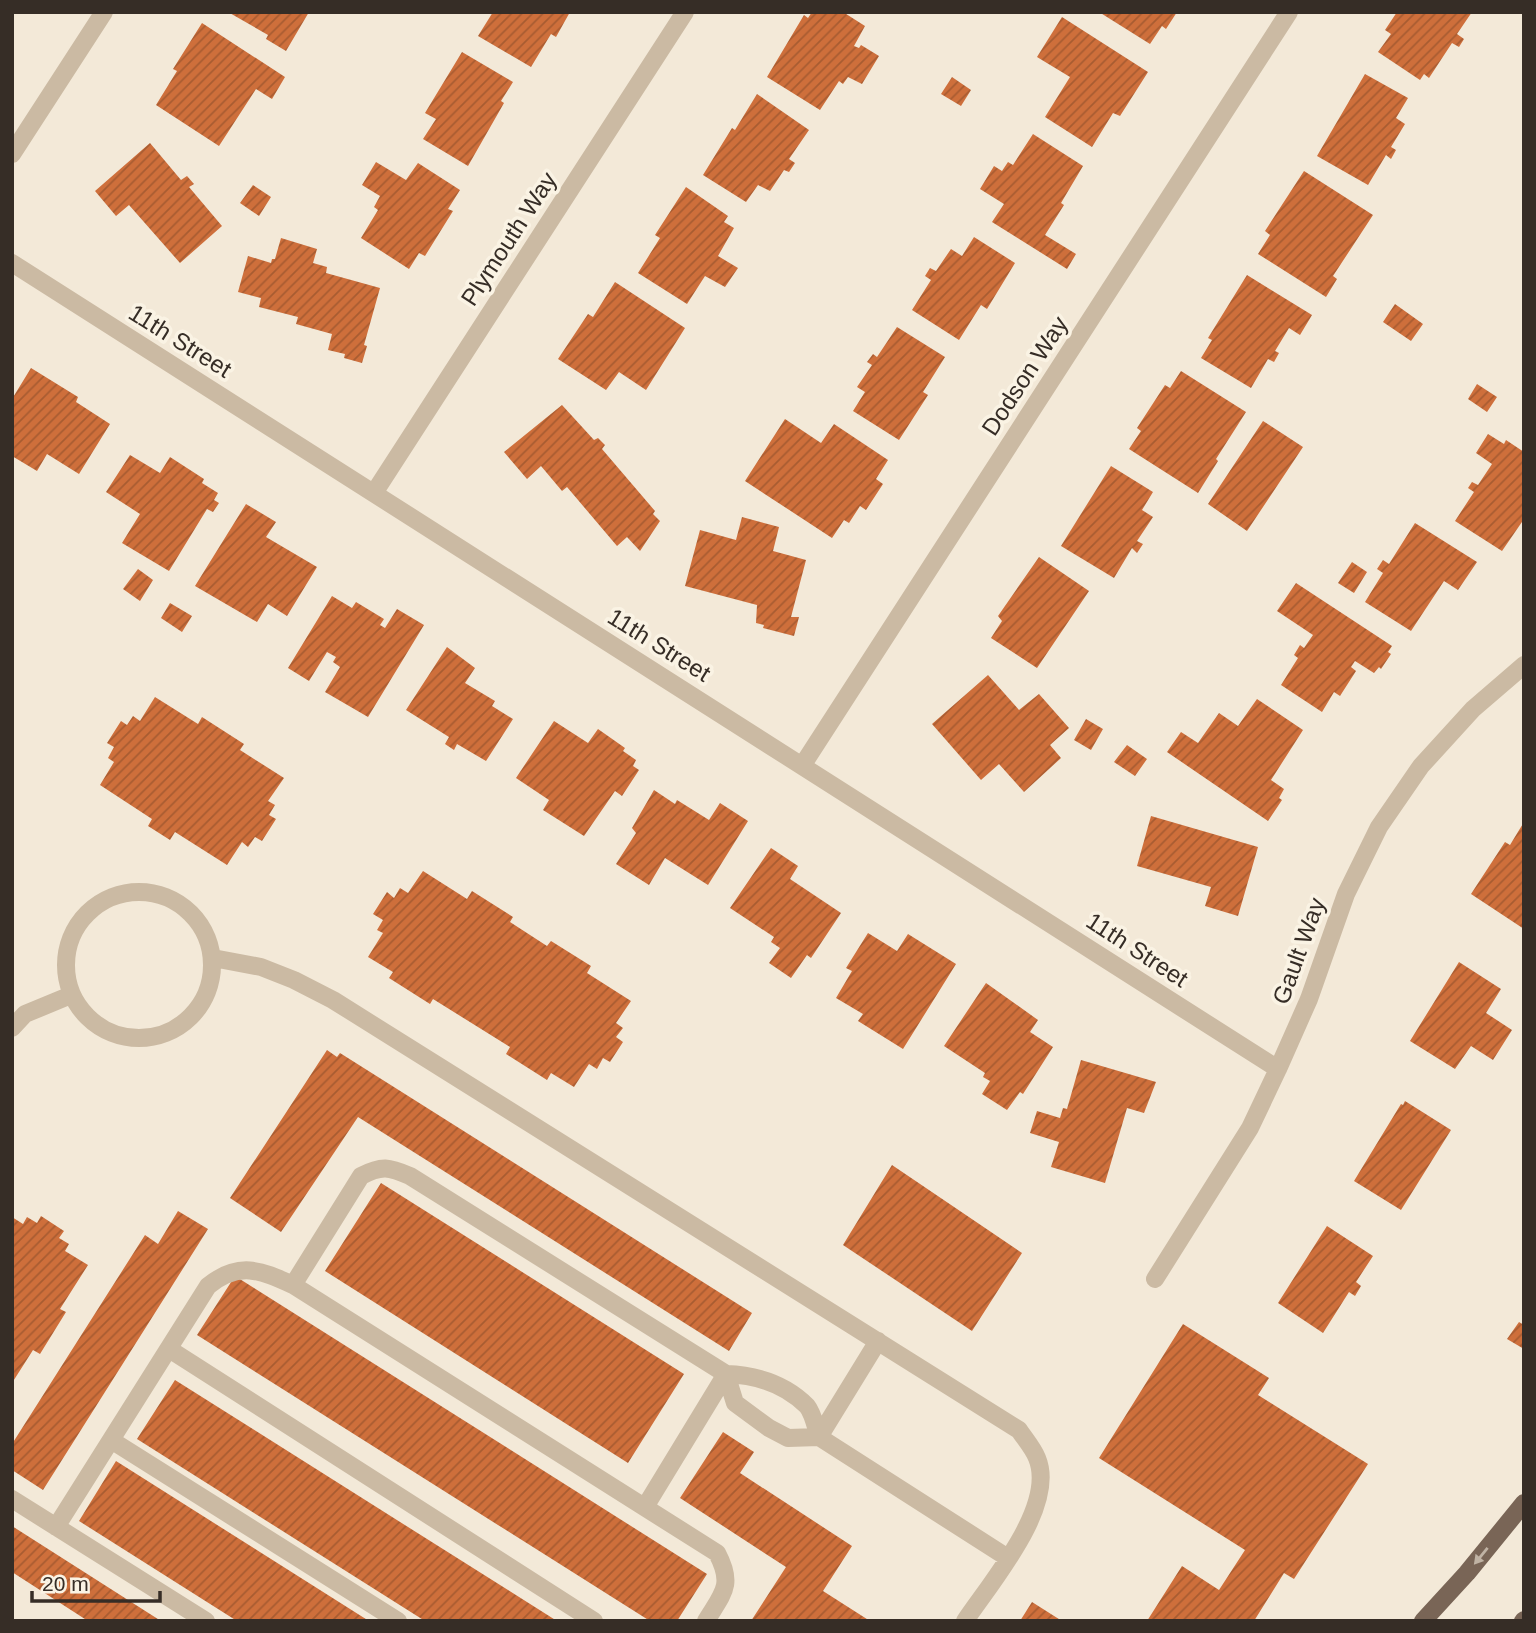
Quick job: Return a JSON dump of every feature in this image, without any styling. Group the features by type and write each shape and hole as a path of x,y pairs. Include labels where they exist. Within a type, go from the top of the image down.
{"main road":[{"path":"1423,1621 1467,1573 1524,1503"}],"street":[{"path":"12,155 104,12"},
{"name":"Plymouth Way","path":"374,493 685,12"},
{"name":"Dodson Way","path":"802,766 1289,12"},
{"name":"11th Street","path":"12,263 1279,1069"},
{"name":"Gault Way","path":"1155,1279 1250,1128 1309,999 1346,894 1379,827 1421,766 1472,709 1524,664"},
{"path":"146,891 170,898 191,913 206,933 212,958 211,981 202,1002 187,1020 168,1033 146,1038 123,1037 101,1028 84,1014 71,995 66,970 68,945 79,922 98,904 121,893 146,891"},
{"path":"212,958 261,967 334,1000 1019,1430 1038,1458 1041,1488 1034,1514 965,1621"},
{"path":"12,1028 25,1014 71,995"},
{"path":"293,1285 361,1176 376,1168 392,1168 410,1176 726,1374 750,1375 775,1385 808,1407 819,1437"},
{"path":"56,1527 208,1286 224,1273 241,1270 264,1271 293,1285 717,1553 726,1569 726,1589 706,1621"},
{"path":"819,1437 878,1341"},
{"path":"169,1349 594,1621"},
{"path":"726,1374 735,1403 769,1428 788,1438 819,1437 1008,1558"},
{"path":"645,1507 726,1374"},
{"path":"111,1440 398,1621"},
{"path":"12,1499 206,1621"}],"building":[{"path":"228,12 309,12 286,51 266,39 268,35"},
{"path":"493,12 570,12 556,37 551,34 531,67 478,36"},
{"path":"812,12 843,12 865,26 854,46 859,48 861,45 879,56 862,84 848,77 843,84 839,81 820,110 767,77 804,15 808,18"},
{"path":"1099,12 1177,12 1166,29 1162,26 1150,44"},
{"path":"1397,12 1472,12 1457,34 1464,39 1459,47 1452,43 1429,78 1424,74 1420,80 1378,52 1391,34 1385,30"},
{"path":"1062,17 1148,72 1120,116 1113,113 1092,147 1045,117 1070,77 1037,57"},
{"path":"202,23 285,77 272,99 256,89 219,146 156,105 177,71 173,69"},
{"path":"462,52 513,82 468,166 423,139 436,119 425,113"},
{"path":"1365,74 1408,98 1396,118 1405,124 1391,147 1396,150 1391,159 1386,155 1368,185 1317,156"},
{"path":"952,77 971,90 961,106 941,94"},
{"path":"757,94 809,130 789,159 795,163 789,172 784,170 770,191 758,185 746,202 703,175"},
{"path":"1033,134 1083,166 1061,203 1064,205 1045,235 1076,254 1067,269 992,222 1004,204 980,189 994,166 1002,171 1008,162 1013,165"},
{"path":"150,143 181,180 187,176 194,184 189,187 222,226 180,263 129,205 116,216 95,191"},
{"path":"376,162 406,180 418,163 460,190 448,209 453,211 425,256 419,253 409,269 361,238 378,210 374,207 380,196 362,185"},
{"path":"1304,171 1373,215 1333,276 1337,279 1326,297 1258,254 1270,235 1265,231"},
{"path":"253,185 271,197 259,216 240,203"},
{"path":"686,187 728,216 724,222 734,228 718,256 738,268 725,287 705,276 687,304 638,273 660,238 655,235"},
{"path":"974,237 1015,263 987,309 981,305 959,340 912,310 931,280 925,276 930,268 936,271 951,249 962,256"},
{"path":"281,238 317,249 313,263 327,267 326,273 380,288 364,345 367,346 362,363 344,358 345,354 328,350 332,334 296,324 298,317 259,307 261,298 238,292 248,256 271,263 272,259 275,259"},
{"path":"1247,275 1312,315 1300,335 1289,328 1275,351 1279,353 1274,362 1268,359 1251,388 1201,358 1212,340 1208,338"},
{"path":"615,282 685,328 646,390 619,372 606,390 558,359 588,314 593,317"},
{"path":"1395,304 1423,324 1411,341 1383,322"},
{"path":"897,327 945,357 923,392 928,395 899,440 853,411 865,392 857,387 872,365 867,362 873,354 877,357"},
{"path":"31,368 78,397 76,402 110,424 79,474 47,454 37,471 12,456 12,399"},
{"path":"1181,371 1246,412 1198,493 1129,449 1141,431 1137,428 1165,385 1170,388"},
{"path":"1477,384 1497,397 1487,412 1468,399"},
{"path":"562,405 594,440 598,438 605,445 602,449 655,511 653,514 660,521 640,551 627,537 617,546 567,487 562,491 541,466 527,479 504,452"},
{"path":"785,419 821,443 834,424 888,460 876,479 883,484 866,510 860,506 849,523 844,520 832,538 745,481"},
{"path":"1263,421 1303,447 1247,531 1208,504"},
{"path":"1488,434 1504,444 1506,440 1524,452 1524,519 1502,551 1455,521 1474,492 1468,488 1472,482 1478,485 1492,464 1476,453"},
{"path":"130,455 160,473 170,457 204,479 202,483 218,493 214,500 219,503 213,512 207,509 169,571 122,543 140,514 106,492"},
{"path":"1111,466 1153,492 1142,510 1153,517 1137,541 1143,544 1137,553 1132,548 1114,578 1061,546"},
{"path":"246,504 276,522 266,537 317,567 287,616 268,604 257,622 195,586"},
{"path":"742,517 779,527 773,551 806,560 791,617 799,617 794,636 763,628 764,625 756,623 757,605 685,586 700,530 736,540"},
{"path":"1415,523 1477,562 1458,590 1444,581 1411,631 1365,602 1383,573 1377,569 1383,560 1389,564"},
{"path":"1039,557 1089,591 1037,668 991,638 1002,621 998,616"},
{"path":"1352,562 1367,572 1354,593 1338,583"},
{"path":"138,569 153,580 140,601 123,589"},
{"path":"1296,583 1392,646 1388,652 1391,654 1381,669 1379,667 1374,673 1355,661 1351,667 1356,671 1340,696 1334,692 1322,712 1281,685 1298,658 1294,655 1300,645 1304,648 1313,635 1277,611"},
{"path":"332,596 352,608 356,602 384,619 380,625 385,628 397,609 424,625 368,717 325,692 340,667 333,662 336,657 327,652 309,681 288,668"},
{"path":"170,603 192,616 182,632 161,618"},
{"path":"447,647 475,668 465,683 495,701 492,706 513,719 486,761 457,744 454,750 445,744 449,737 406,710"},
{"path":"988,675 1019,710 1039,694 1069,728 1050,745 1061,758 1024,792 999,764 981,780 932,724"},
{"path":"155,697 198,724 202,717 244,744 240,750 284,778 268,801 275,805 269,815 276,819 262,841 255,837 248,847 242,842 227,865 175,832 170,840 148,826 152,819 100,785 114,762 108,758 114,747 107,743 121,721 127,725 133,716 140,721"},
{"path":"1257,699 1303,730 1271,780 1284,789 1279,798 1282,800 1268,821 1167,752 1181,732 1198,743 1219,713 1238,726"},
{"path":"1086,719 1103,729 1091,750 1074,740"},
{"path":"554,721 588,743 598,729 625,748 623,751 636,760 633,766 639,770 622,796 615,791 584,836 543,810 549,800 516,778"},
{"path":"1127,745 1147,759 1135,776 1114,762"},
{"path":"654,790 675,804 677,800 709,820 720,803 748,821 708,885 665,858 649,885 616,864 636,833 632,828"},
{"path":"1151,816 1258,847 1238,916 1205,906 1211,887 1137,866"},
{"path":"1524,822 1524,929 1471,894 1505,842 1510,845"},
{"path":"771,848 798,866 790,879 841,913 811,958 807,955 791,978 769,963 780,948 771,942 774,937 730,908"},
{"path":"423,871 467,899 472,891 513,917 510,922 547,946 551,941 591,966 587,973 631,1001 616,1023 623,1028 616,1037 623,1042 610,1062 603,1058 597,1069 589,1064 574,1087 551,1073 547,1080 506,1054 510,1047 433,999 430,1004 389,978 393,972 368,957 383,933 377,930 383,920 373,914 387,892 394,898 400,888 408,893"},
{"path":"868,933 897,951 908,934 956,964 903,1049 858,1021 863,1014 836,998 852,971 846,968"},
{"path":"1459,962 1501,989 1486,1013 1512,1030 1493,1060 1471,1046 1455,1069 1410,1041"},
{"path":"986,983 1038,1020 1030,1032 1053,1047 1023,1094 1020,1092 1007,1110 982,1094 990,1081 983,1077 985,1073 944,1046"},
{"path":"327,1050 337,1057 340,1053 752,1313 729,1351 358,1117 281,1232 230,1198"},
{"path":"1081,1060 1156,1082 1144,1113 1127,1108 1105,1183 1051,1167 1059,1142 1030,1133 1037,1111 1060,1118 1063,1108 1067,1109"},
{"path":"1405,1101 1451,1130 1401,1210 1354,1181"},
{"path":"892,1165 1022,1253 972,1331 843,1245"},
{"path":"381,1183 684,1374 628,1463 325,1271"},
{"path":"178,1211 208,1229 43,1490 12,1470 12,1444 145,1235 158,1244"},
{"path":"41,1216 64,1231 59,1238 69,1244 65,1251 88,1265 60,1309 66,1312 40,1354 33,1350 12,1383 12,1217 23,1224 27,1217 37,1223"},
{"path":"1327,1226 1373,1256 1356,1282 1361,1286 1355,1296 1349,1292 1323,1333 1278,1303"},
{"path":"235,1276 707,1574 677,1621 650,1621 197,1335"},
{"path":"1519,1322 1524,1325 1524,1349 1507,1339"},
{"path":"1183,1324 1269,1378 1258,1395 1368,1464 1294,1579 1284,1573 1254,1621 1147,1621 1182,1566 1219,1590 1245,1550 1099,1458"},
{"path":"175,1380 557,1621 425,1621 137,1439"},
{"path":"723,1432 754,1452 740,1473 852,1546 823,1591 870,1621 751,1621 786,1567 680,1498"},
{"path":"116,1461 369,1621 237,1621 79,1521"},
{"path":"12,1526 161,1621 88,1621 12,1572"},
{"path":"1032,1602 1062,1621 1020,1621"}]}
